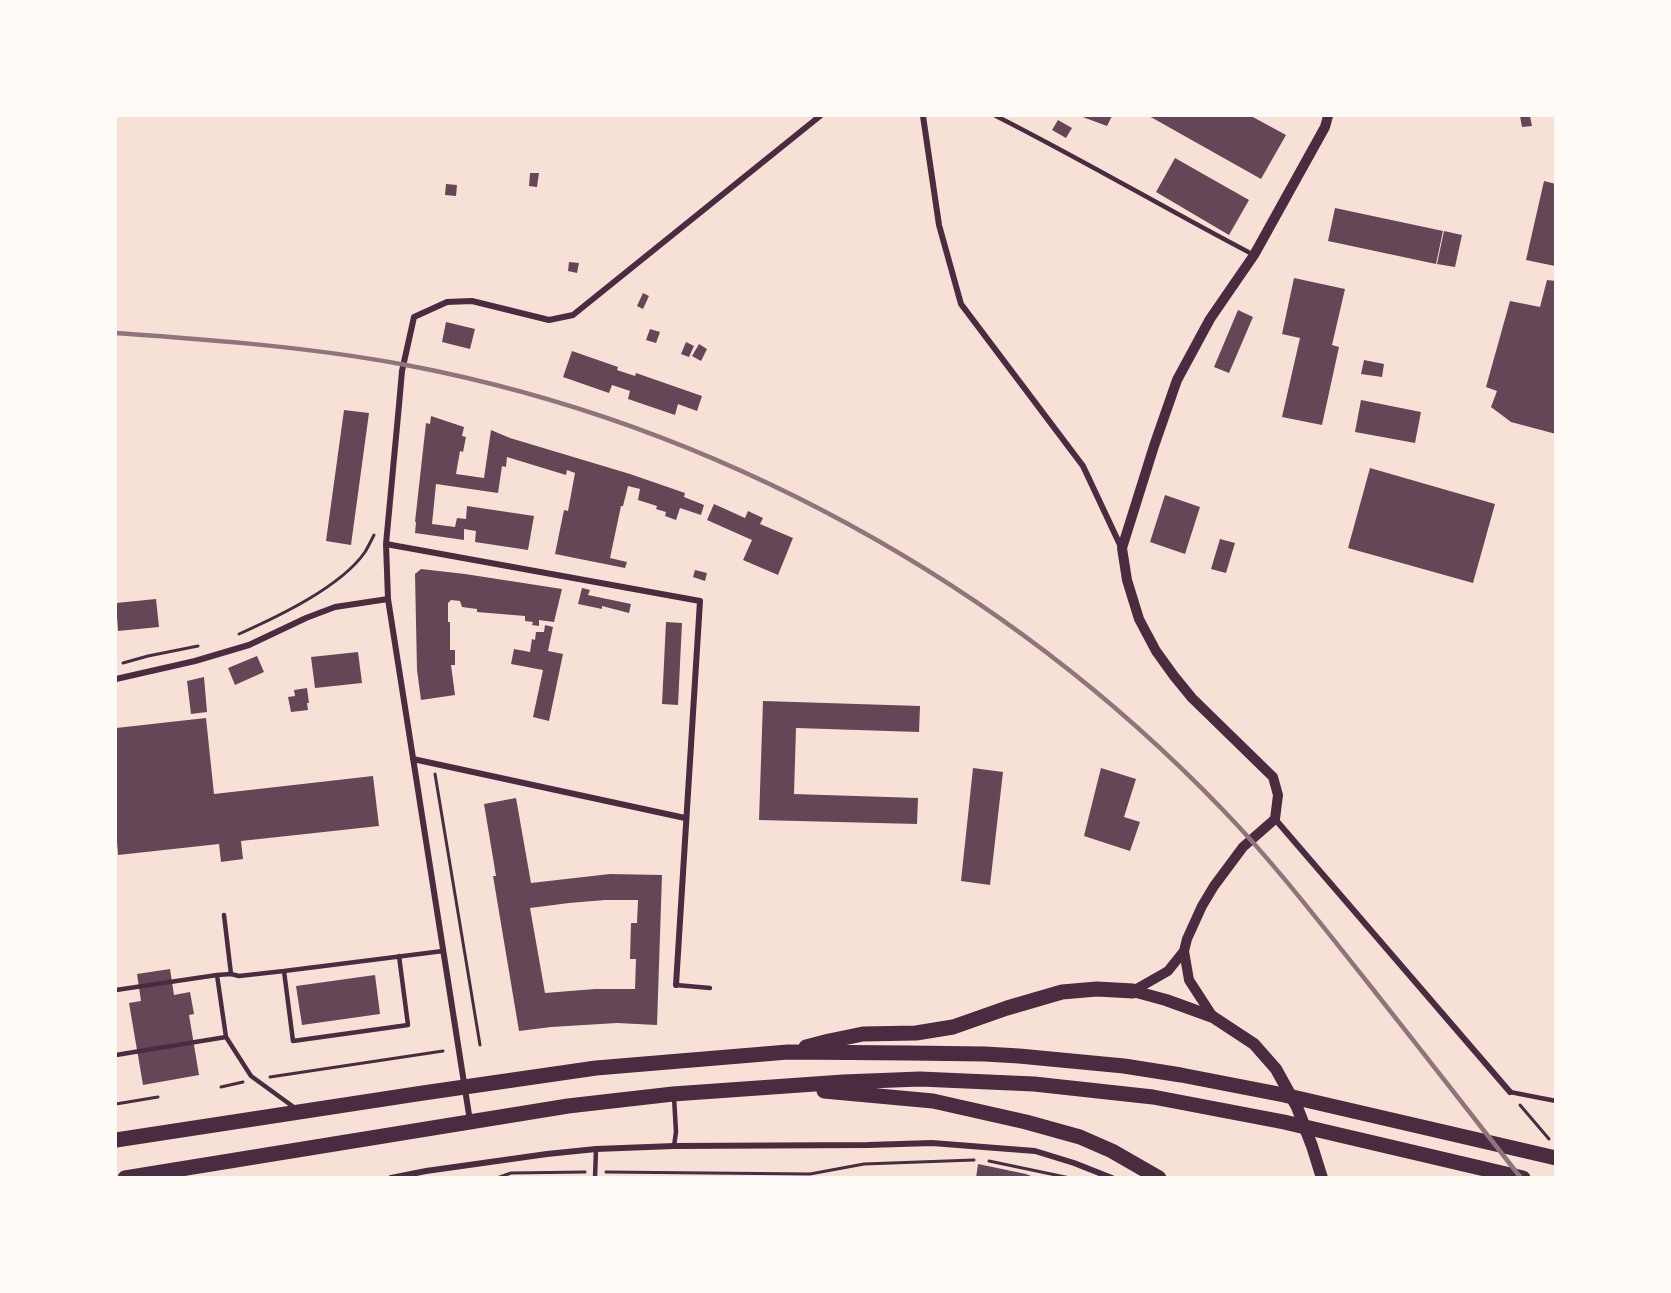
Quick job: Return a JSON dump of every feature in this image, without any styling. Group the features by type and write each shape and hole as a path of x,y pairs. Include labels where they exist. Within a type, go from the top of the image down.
{"main road":[{"path":"788,1052 863,1034 916,1033 953,1027 1006,1008 1062,992 1097,989 1133,990 1213,1017 1254,1044 1276,1069 1297,1107 1322,1178"},
{"path":"116,1140 596,1068 788,1052 985,1054 1093,1063 1181,1074 1284,1095 1556,1158"},
{"path":"125,1178 567,1106 674,1094 920,1079 983,1081 1118,1092 1189,1103 1284,1122 1523,1178"},
{"path":"782,1087 933,1101 1026,1122 1080,1137 1159,1178"}],"street":[{"path":"470,1121 388,599 386,544 404,365 414,317 447,302 472,301 549,320 573,315 820,116"},
{"path":"922,116 939,225 961,304 1083,466 1122,548 1127,580 1139,619 1156,651 1192,698 1273,777 1278,795 1275,819 1243,847 1214,886 1187,939 1184,951 1189,980 1213,1017"},
{"path":"1122,548 1177,380 1210,319 1254,255 1325,127 1328,116"},
{"path":"386,544 700,601 676,985"},
{"path":"116,679 195,661 249,645 334,607 388,599"},
{"path":"413,759 685,818"},
{"path":"1275,819 1510,1092"},
{"path":"1133,990 1168,971 1184,951"},
{"path":"391,1178 426,1171 596,1149 932,1143 1035,1151 1112,1178"}],"lane":[{"path":"996,116 1254,255"},
{"path":"224,915 231,974"},
{"path":"116,990 217,975 239,976 443,951"},
{"path":"284,971 293,1041 408,1025 399,956"},
{"path":"217,975 226,1038 251,1076 300,1111"},
{"path":"676,985 710,988"},
{"path":"116,1055 226,1038"},
{"path":"1510,1092 1556,1101"},
{"path":"674,1094 676,1132 674,1146"},
{"path":"593,1175 596,1149"}],"path":[{"path":"237,634 277,617 322,590 347,571 364,553 374,535 375,526"},
{"path":"116,666 206,644"},
{"path":"434,764 480,1045"},
{"path":"222,1087 442,1051"},
{"path":"1510,1092 1556,1147"},
{"path":"116,1104 158,1097"},
{"path":"602,1172 810,1174 864,1164 980,1159 1070,1178"},
{"path":"497,1178 511,1173 593,1175"}],"building":[{"path":"1080,116 1112,116 1107,126"},
{"path":"1149,116 1251,116 1286,135 1261,179"},
{"path":"1520,116 1530,116 1532,126 1522,127"},
{"path":"1058,120 1072,128 1066,138 1052,130"},
{"path":"1175,158 1249,200 1229,235 1156,192"},
{"path":"530,173 539,173 537,187 529,186"},
{"path":"1544,181 1556,184 1555,266 1526,260"},
{"path":"446,184 457,185 456,196 445,195"},
{"path":"1335,208 1443,231 1436,264 1328,241"},
{"path":"1444,231 1462,235 1455,267 1437,264"},
{"path":"569,262 579,263 577,273 568,271"},
{"path":"1294,278 1345,289 1332,345 1339,347 1322,425 1282,417 1300,338 1282,334"},
{"path":"1547,280 1556,281 1556,434 1511,422 1491,407 1497,391 1486,387 1510,301 1540,307"},
{"path":"643,293 649,296 643,309 637,306"},
{"path":"1238,310 1253,317 1229,373 1214,367"},
{"path":"446,322 475,329 470,349 442,342"},
{"path":"650,329 660,332 656,343 646,340"},
{"path":"686,342 694,346 689,357 681,354"},
{"path":"699,344 707,349 701,361 692,356"},
{"path":"572,351 618,367 617,370 635,376 636,373 702,396 697,411 678,404 675,415 628,399 630,391 612,385 609,393 563,377"},
{"path":"1364,360 1384,364 1382,377 1361,374"},
{"path":"1361,400 1421,412 1415,443 1355,432"},
{"path":"344,410 369,413 351,545 326,541"},
{"path":"431,416 464,427 462,436 466,437 463,452 460,451 456,474 484,478 491,430 685,493 684,497 704,505 701,515 680,508 676,520 665,516 666,512 656,509 657,506 638,500 640,489 628,486 623,506 621,506 610,558 627,562 625,568 555,554 564,510 568,511 575,473 567,470 566,475 507,457 506,467 502,466 498,493 436,484 432,524 455,527 457,518 466,519 467,506 534,516 528,550 475,542 476,531 464,529 464,540 415,533 426,423 430,424"},
{"path":"1370,468 1495,504 1473,583 1348,548"},
{"path":"1165,495 1200,507 1185,554 1150,542"},
{"path":"714,504 745,518 748,511 763,518 760,524 793,538 778,575 743,560 752,540 707,520"},
{"path":"1220,539 1235,543 1226,573 1211,569"},
{"path":"421,569 562,589 554,622 539,620 539,626 532,625 533,622 525,621 525,616 477,612 477,609 462,607 460,601 451,600 448,603 448,622 450,622 450,650 455,650 455,665 451,665 455,695 421,700 417,670 415,574"},
{"path":"695,570 707,573 705,581 693,577"},
{"path":"582,588 590,590 588,595 631,604 629,613 602,606 602,609 578,604"},
{"path":"156,599 159,627 118,631 116,603"},
{"path":"666,622 682,623 678,705 662,704"},
{"path":"545,625 553,627 548,651 563,654 549,721 533,717 543,670 511,664 514,649 530,652 532,639 535,640 536,632 544,632"},
{"path":"358,652 362,683 315,688 311,657"},
{"path":"257,656 264,672 235,685 228,668"},
{"path":"204,677 207,712 191,714 187,681"},
{"path":"307,688 308,710 291,712 288,697 295,696 294,690"},
{"path":"763,701 920,706 919,732 796,728 794,794 918,798 917,824 759,820"},
{"path":"206,718 214,794 373,776 379,826 241,841 243,859 221,862 219,844 118,855 116,728"},
{"path":"973,768 1003,772 990,885 961,881"},
{"path":"1101,768 1136,779 1124,817 1140,822 1130,851 1084,836"},
{"path":"516,798 531,883 610,874 662,875 657,1025 617,1023 519,1031 493,876 496,876 484,804","holes":["605,900 638,900 637,923 631,923 630,959 636,959 635,989 545,993 530,908"]},
{"path":"170,969 174,995 190,992 194,1014 189,1015 199,1075 143,1085 129,1003 141,1001 137,974"},
{"path":"375,975 380,1014 302,1025 296,986"},
{"path":"978,1164 1026,1174 1036,1178 976,1178"}],"railway":[{"path":"116,333 225,341 334,353 406,365 521,392 634,428 743,472 849,524 950,585 1047,653 1138,728 1223,810 1300,898 1521,1178"}]}
